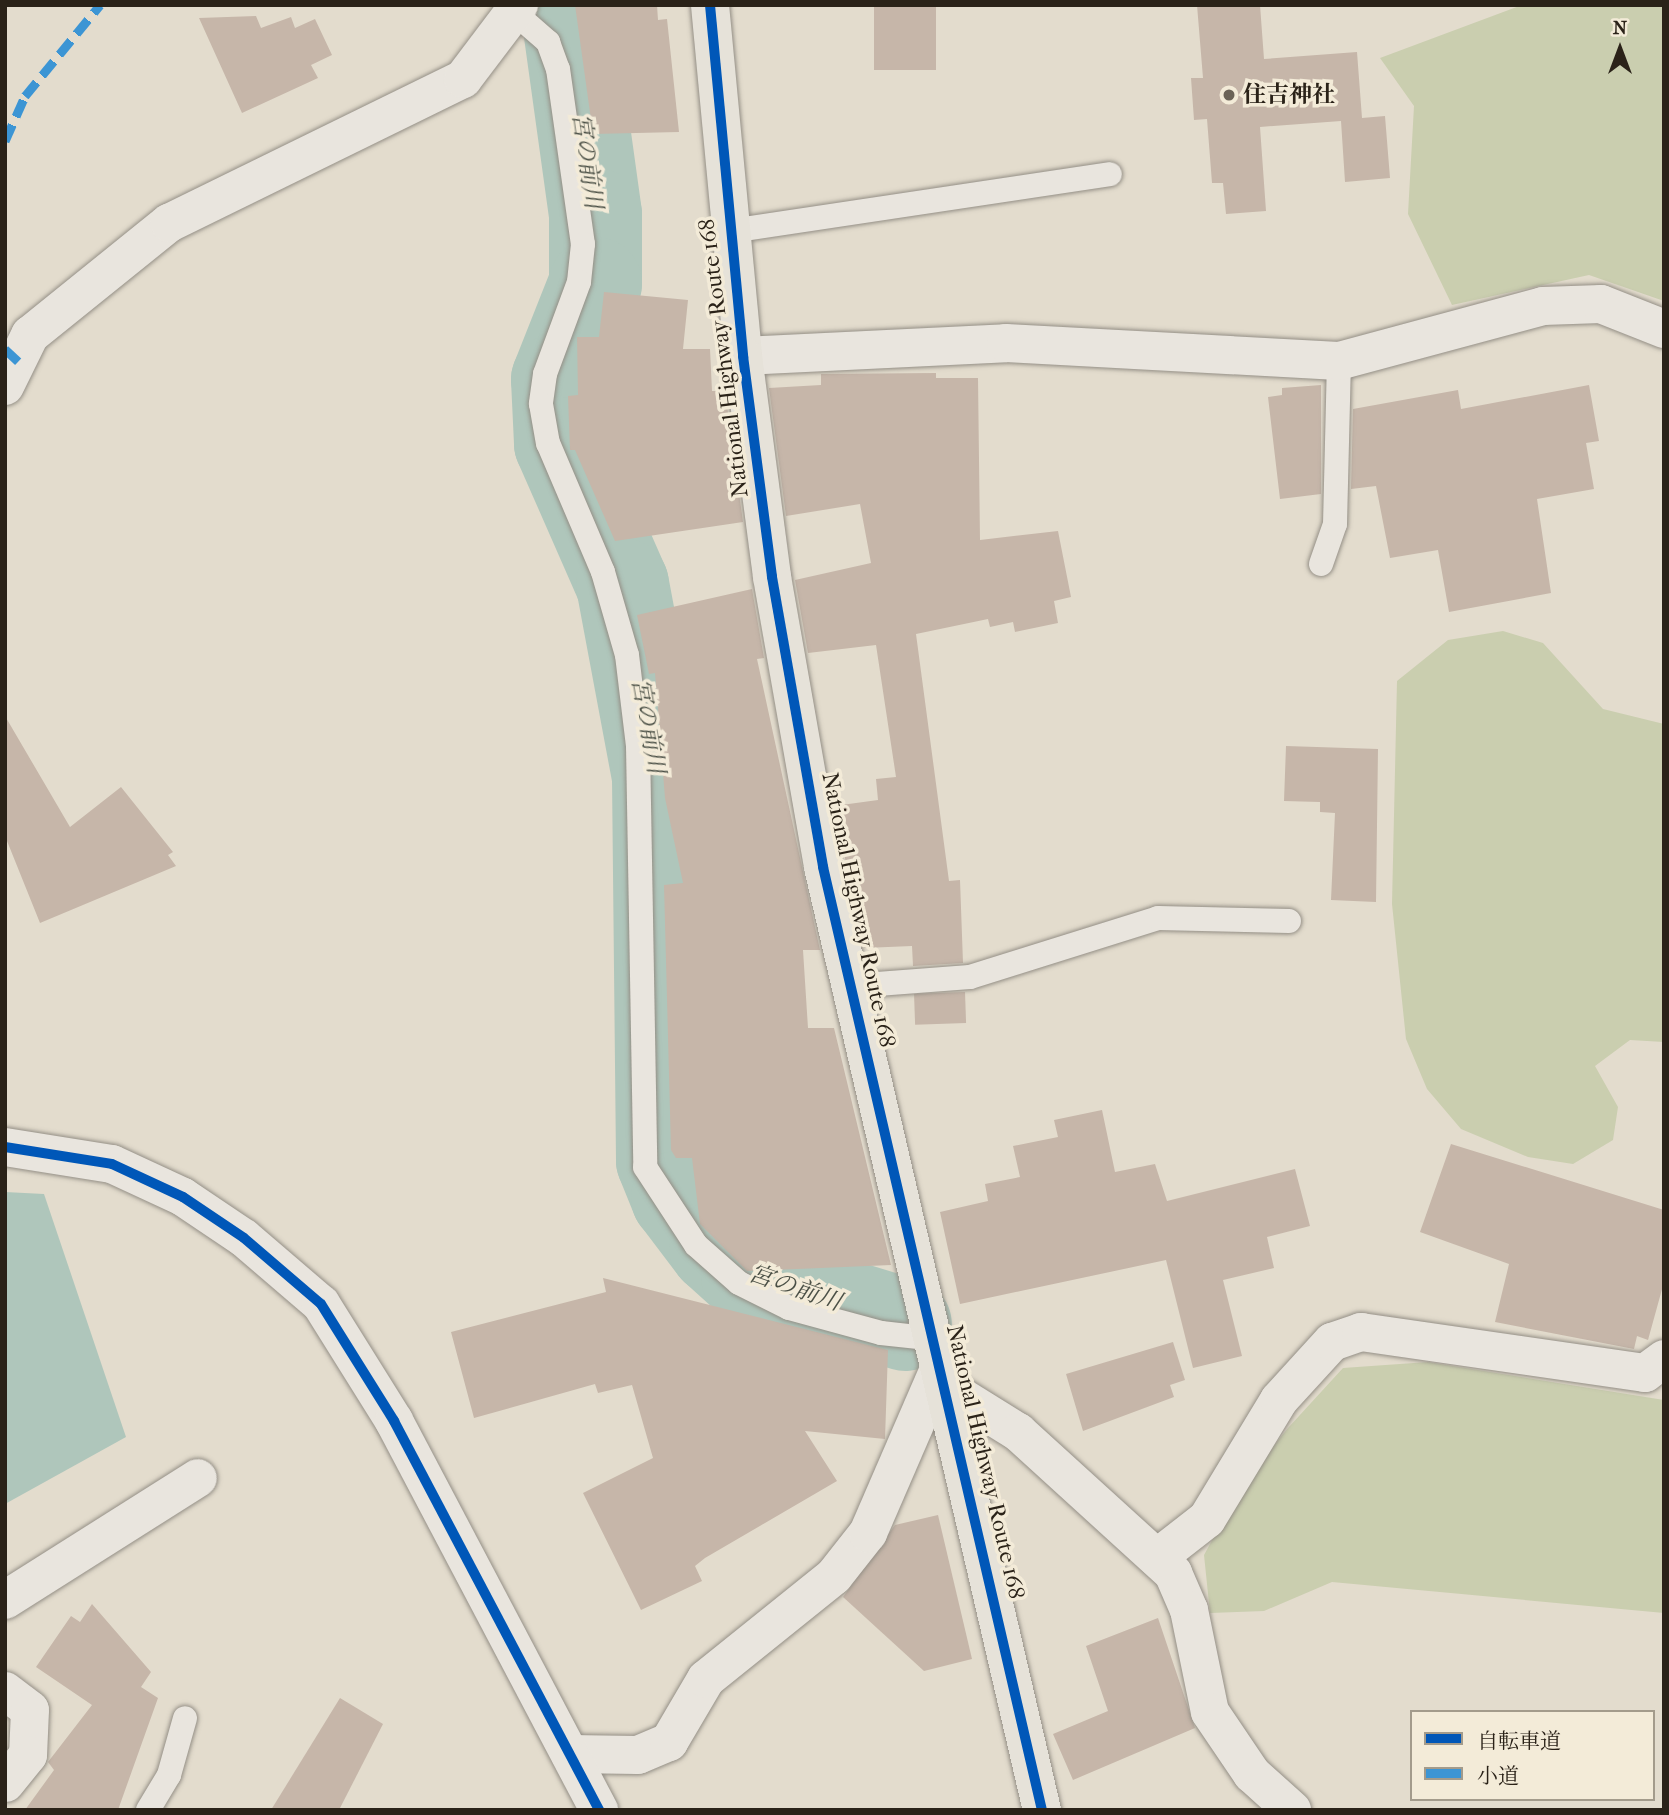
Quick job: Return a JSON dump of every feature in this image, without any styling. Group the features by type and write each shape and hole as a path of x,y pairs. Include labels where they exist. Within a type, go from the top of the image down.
{"highway":[{"name":"National Highway Route 168","path":"710,5 743,356 775,590 823,867 941,1364 1042,1810"}],"street":[{"path":"5,386 30,335 169,223 463,79 517,10"},
{"path":"743,356 1006,343 1339,361 1543,306 1601,304 1664,329"},
{"path":"5,1147 44,1148 112,1164 183,1197 244,1237 321,1304 394,1421 599,1810"},
{"path":"1157,1558 1207,1519 1279,1400 1332,1342 1360,1332 1645,1373 1664,1359"},
{"path":"570,1754 638,1755 669,1742 706,1679 834,1576 868,1534 941,1364 1173,1573 1189,1610 1210,1712 1252,1774 1292,1810"},
{"path":"5,1600 198,1478"},
{"path":"5,1691 30,1710 28,1755 5,1783"}],"lane":[{"path":"517,10 548,42 558,69 583,244 579,282 545,374 541,404 548,443 603,572 626,655 638,746 645,1167 695,1245 739,1283 789,1308 881,1333 941,1364"},
{"path":"730,231 1110,174"},
{"path":"1321,564 1335,524 1339,361"},
{"path":"851,986 971,977 1158,918 1289,921"},
{"path":"148,1810 169,1775 185,1718"}],"shaded area":[{"path":"1522,5 1664,5 1664,301 1589,275 1452,305 1408,214 1414,106 1380,58"},
{"path":"1503,631 1543,643 1603,709 1664,724 1664,1042 1630,1040 1595,1066 1618,1107 1613,1140 1573,1164 1528,1157 1461,1129 1427,1089 1406,1039 1392,904 1397,681 1448,640"},
{"path":"5,1192 44,1194 126,1437 5,1504"},
{"path":"1428,1362 1664,1400 1664,1613 1332,1582 1264,1611 1210,1613 1204,1555 1243,1484 1288,1428 1343,1368"}],"building":[{"path":"575,5 657,5 658,20 667,19 679,132 593,134"},
{"path":"874,5 936,5 936,70 874,70"},
{"path":"1197,5 1260,5 1264,59 1357,52 1362,118 1385,116 1390,178 1345,182 1341,121 1260,127 1266,211 1226,214 1223,183 1212,183 1207,119 1194,120 1191,78 1203,78"},
{"path":"256,16 261,28 291,17 295,28 315,19 332,55 311,65 318,78 242,113 199,18"},
{"path":"604,292 688,300 683,349 710,349 712,391 725,391 743,522 615,541 575,450 570,450 568,396 578,395 577,337 599,337"},
{"path":"936,373 936,378 978,378 980,540 1058,531 1071,597 1054,601 1058,623 1015,632 1013,622 990,627 988,619 916,634 949,881 960,880 963,963 913,966 912,946 864,948 834,806 878,800 876,779 896,777 876,645 808,653 795,580 871,563 860,504 786,516 769,388 821,385 821,374"},
{"path":"1321,385 1321,494 1280,499 1268,397 1282,395 1282,388"},
{"path":"1589,385 1599,441 1586,443 1594,489 1537,499 1551,593 1449,612 1438,550 1390,558 1376,486 1351,489 1353,409 1458,390 1461,409"},
{"path":"752,589 764,658 757,659 820,950 803,950 808,1028 834,1028 891,1265 747,1271 700,1224 692,1158 676,1158 671,1150 664,885 683,883 665,798 655,673 649,674 637,615"},
{"path":"5,716 70,827 121,787 173,852 168,855 176,866 40,923 5,836"},
{"path":"1286,746 1378,749 1376,902 1331,900 1335,813 1320,812 1320,802 1284,801"},
{"path":"965,992 966,1023 915,1025 914,994"},
{"path":"1102,1110 1115,1172 1155,1164 1167,1201 1295,1169 1310,1226 1267,1237 1274,1268 1223,1280 1242,1356 1193,1368 1166,1260 960,1304 940,1212 988,1201 985,1184 1020,1177 1013,1146 1058,1137 1054,1120"},
{"path":"1451,1144 1664,1210 1664,1282 1648,1340 1637,1336 1634,1349 1495,1322 1509,1264 1420,1232"},
{"path":"603,1278 888,1350 885,1439 805,1431 837,1481 705,1558 695,1566 702,1581 641,1610 583,1493 653,1458 632,1385 598,1393 595,1384 474,1418 451,1332 606,1292"},
{"path":"1173,1342 1185,1380 1170,1385 1174,1397 1083,1431 1066,1374"},
{"path":"938,1515 972,1659 924,1671 843,1597 895,1525"},
{"path":"92,1604 151,1672 141,1687 158,1698 118,1810 25,1810 54,1770 48,1762 92,1705 36,1667 71,1616 80,1622"},
{"path":"1158,1618 1195,1728 1073,1780 1053,1734 1108,1711 1086,1646"},
{"path":"340,1698 383,1724 339,1810 271,1810"}],"waterway":[{"name":"宮の前川","path":"566,5 595,214 595,283 557,379 560,443 622,584 658,777 662,1160 677,1197 715,1247 747,1276 905,1324"}],"marked path":[{"path":"5,141 25,96 100,5"},
{"path":"5,349 18,361"}],"cycle path":[{"path":"710,5 743,356 772,577 823,867 1042,1810"},
{"path":"5,1147 112,1164 183,1197 244,1238 321,1304 394,1421 599,1810"}],"place":[{"name":"住吉神社","path":"1229,95"}]}
